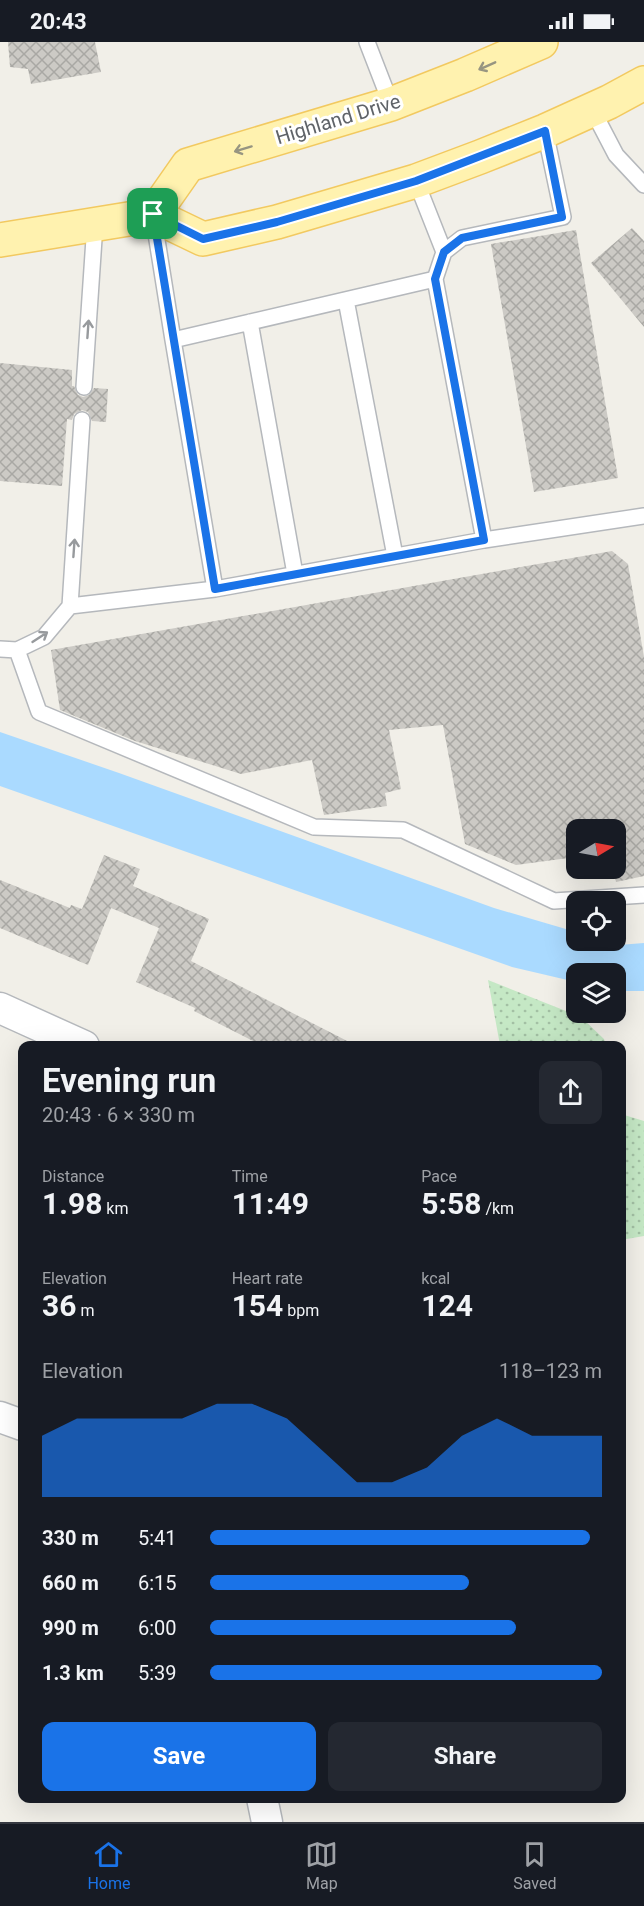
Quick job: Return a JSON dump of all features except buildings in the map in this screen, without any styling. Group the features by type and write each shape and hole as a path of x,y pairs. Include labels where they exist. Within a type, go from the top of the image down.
{"main road":[{"name":"Highland Drive","path":"153,214 188,165 392,104 541,42"},
{"path":"0,240 153,214 203,239 277,222 416,181 545,131 644,83"}],"street":[{"path":"0,1008 73,1041"},
{"path":"0,1417 18,1424"},
{"path":"263,1803 267,1822"}],"lane":[{"path":"368,42 392,104"},
{"path":"592,109 616,155 644,185"},
{"path":"484,540 435,279 444,252 462,238 562,217 545,131"},
{"path":"416,181 444,252"},
{"path":"153,214 215,589"},
{"path":"84,387 95,224"},
{"path":"173,340 435,279"},
{"path":"346,300 395,556"},
{"path":"250,322 295,574"},
{"path":"0,649 17,650 44,637 70,606 82,420"},
{"path":"70,606 215,589 484,540 644,516"},
{"path":"17,650 39,712 314,827 403,830 554,901 644,895"}],"green space":[{"path":"488,980 566,1011 566,1023 587,1023 605,1041 499,1041"},
{"path":"626,1116 644,1121 644,1236 626,1239"}],"water":[{"path":"0,732 494,908 566,929 566,951 626,951 626,944 644,943 644,991 626,991 626,963 566,963 566,980 512,967 0,786"}],"route":[{"path":"545,131 562,217 462,238 444,252 435,279 484,540 215,589 153,214 203,239 277,222 416,181 545,131"}]}
